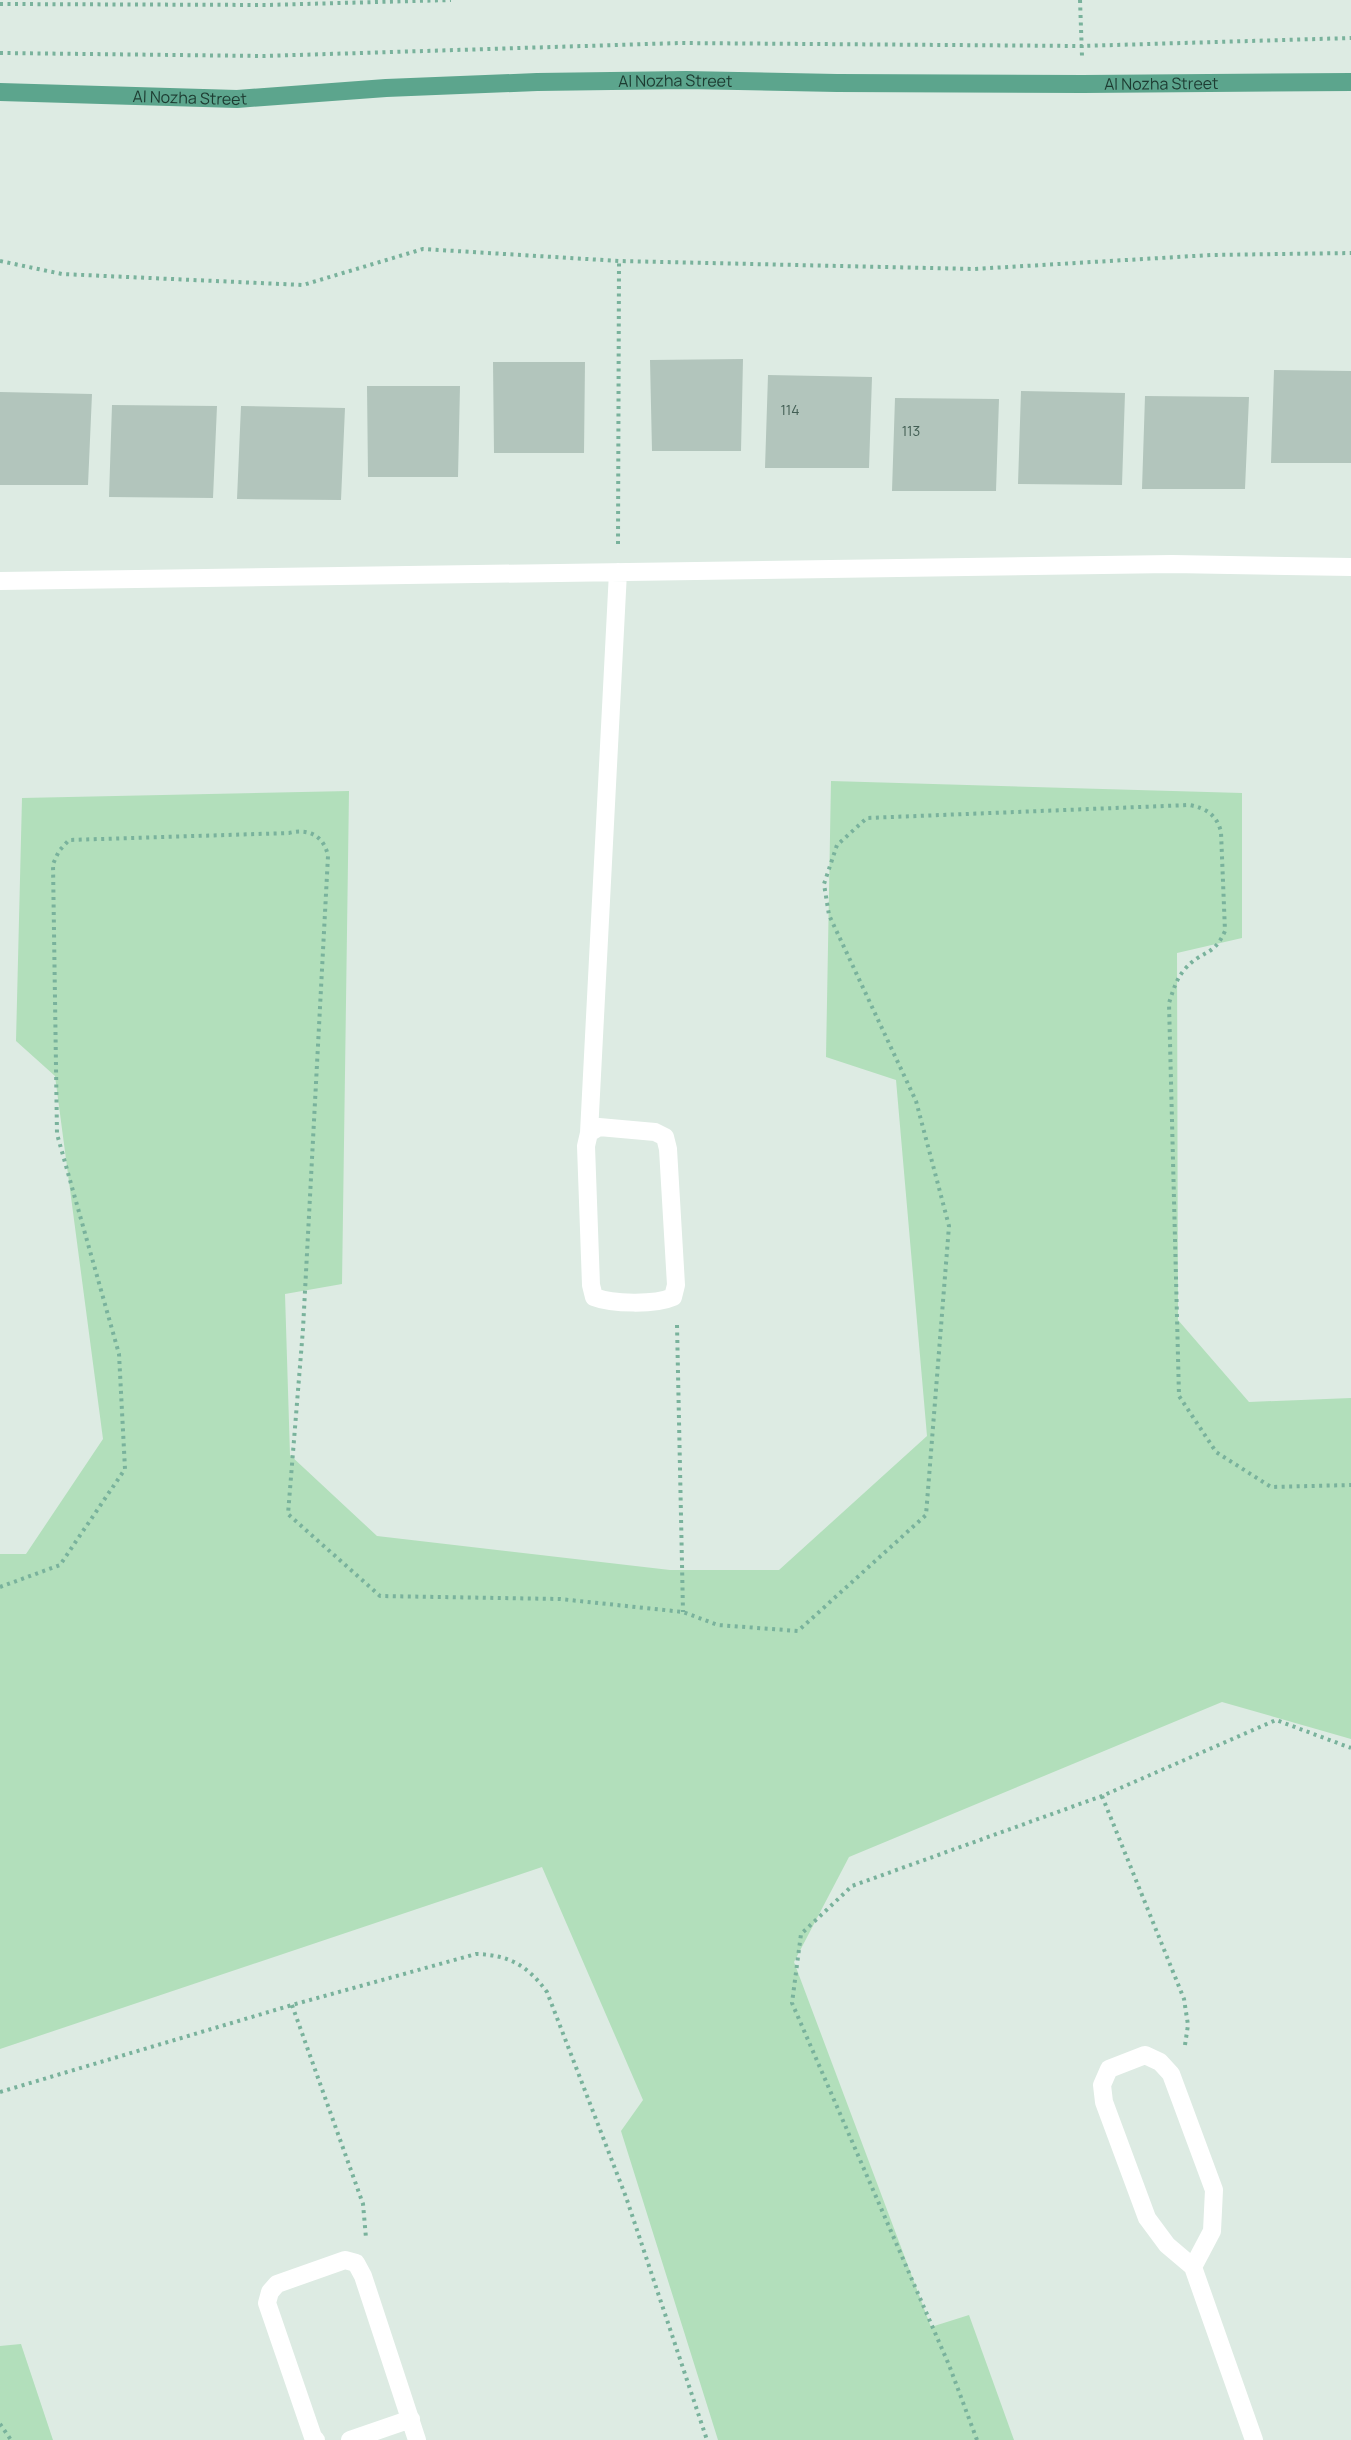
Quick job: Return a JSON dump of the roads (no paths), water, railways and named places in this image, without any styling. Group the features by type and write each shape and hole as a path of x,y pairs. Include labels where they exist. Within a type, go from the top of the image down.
{"main road":[{"name":"Al Nozha Street","path":"0,92 237,99 386,88 537,82 686,80 1083,84 1351,82"}],"street":[{"path":"0,581 1172,564 1351,567"},
{"path":"589,1133 599,1127 655,1132 665,1137 668,1149 676,1285 673,1297 663,1302 605,1301 594,1297 591,1285 585,1146 589,1133 618,572"},
{"path":"1193,2267 1212,2231 1214,2190 1171,2074 1160,2062 1145,2055 1109,2069 1102,2085 1104,2102 1147,2218 1167,2245 1193,2267 1254,2440"},
{"path":"316,2440 313,2437 267,2303 270,2292 278,2284 345,2260 356,2263 363,2276 417,2440"},
{"path":"350,2440 411,2419"}]}
